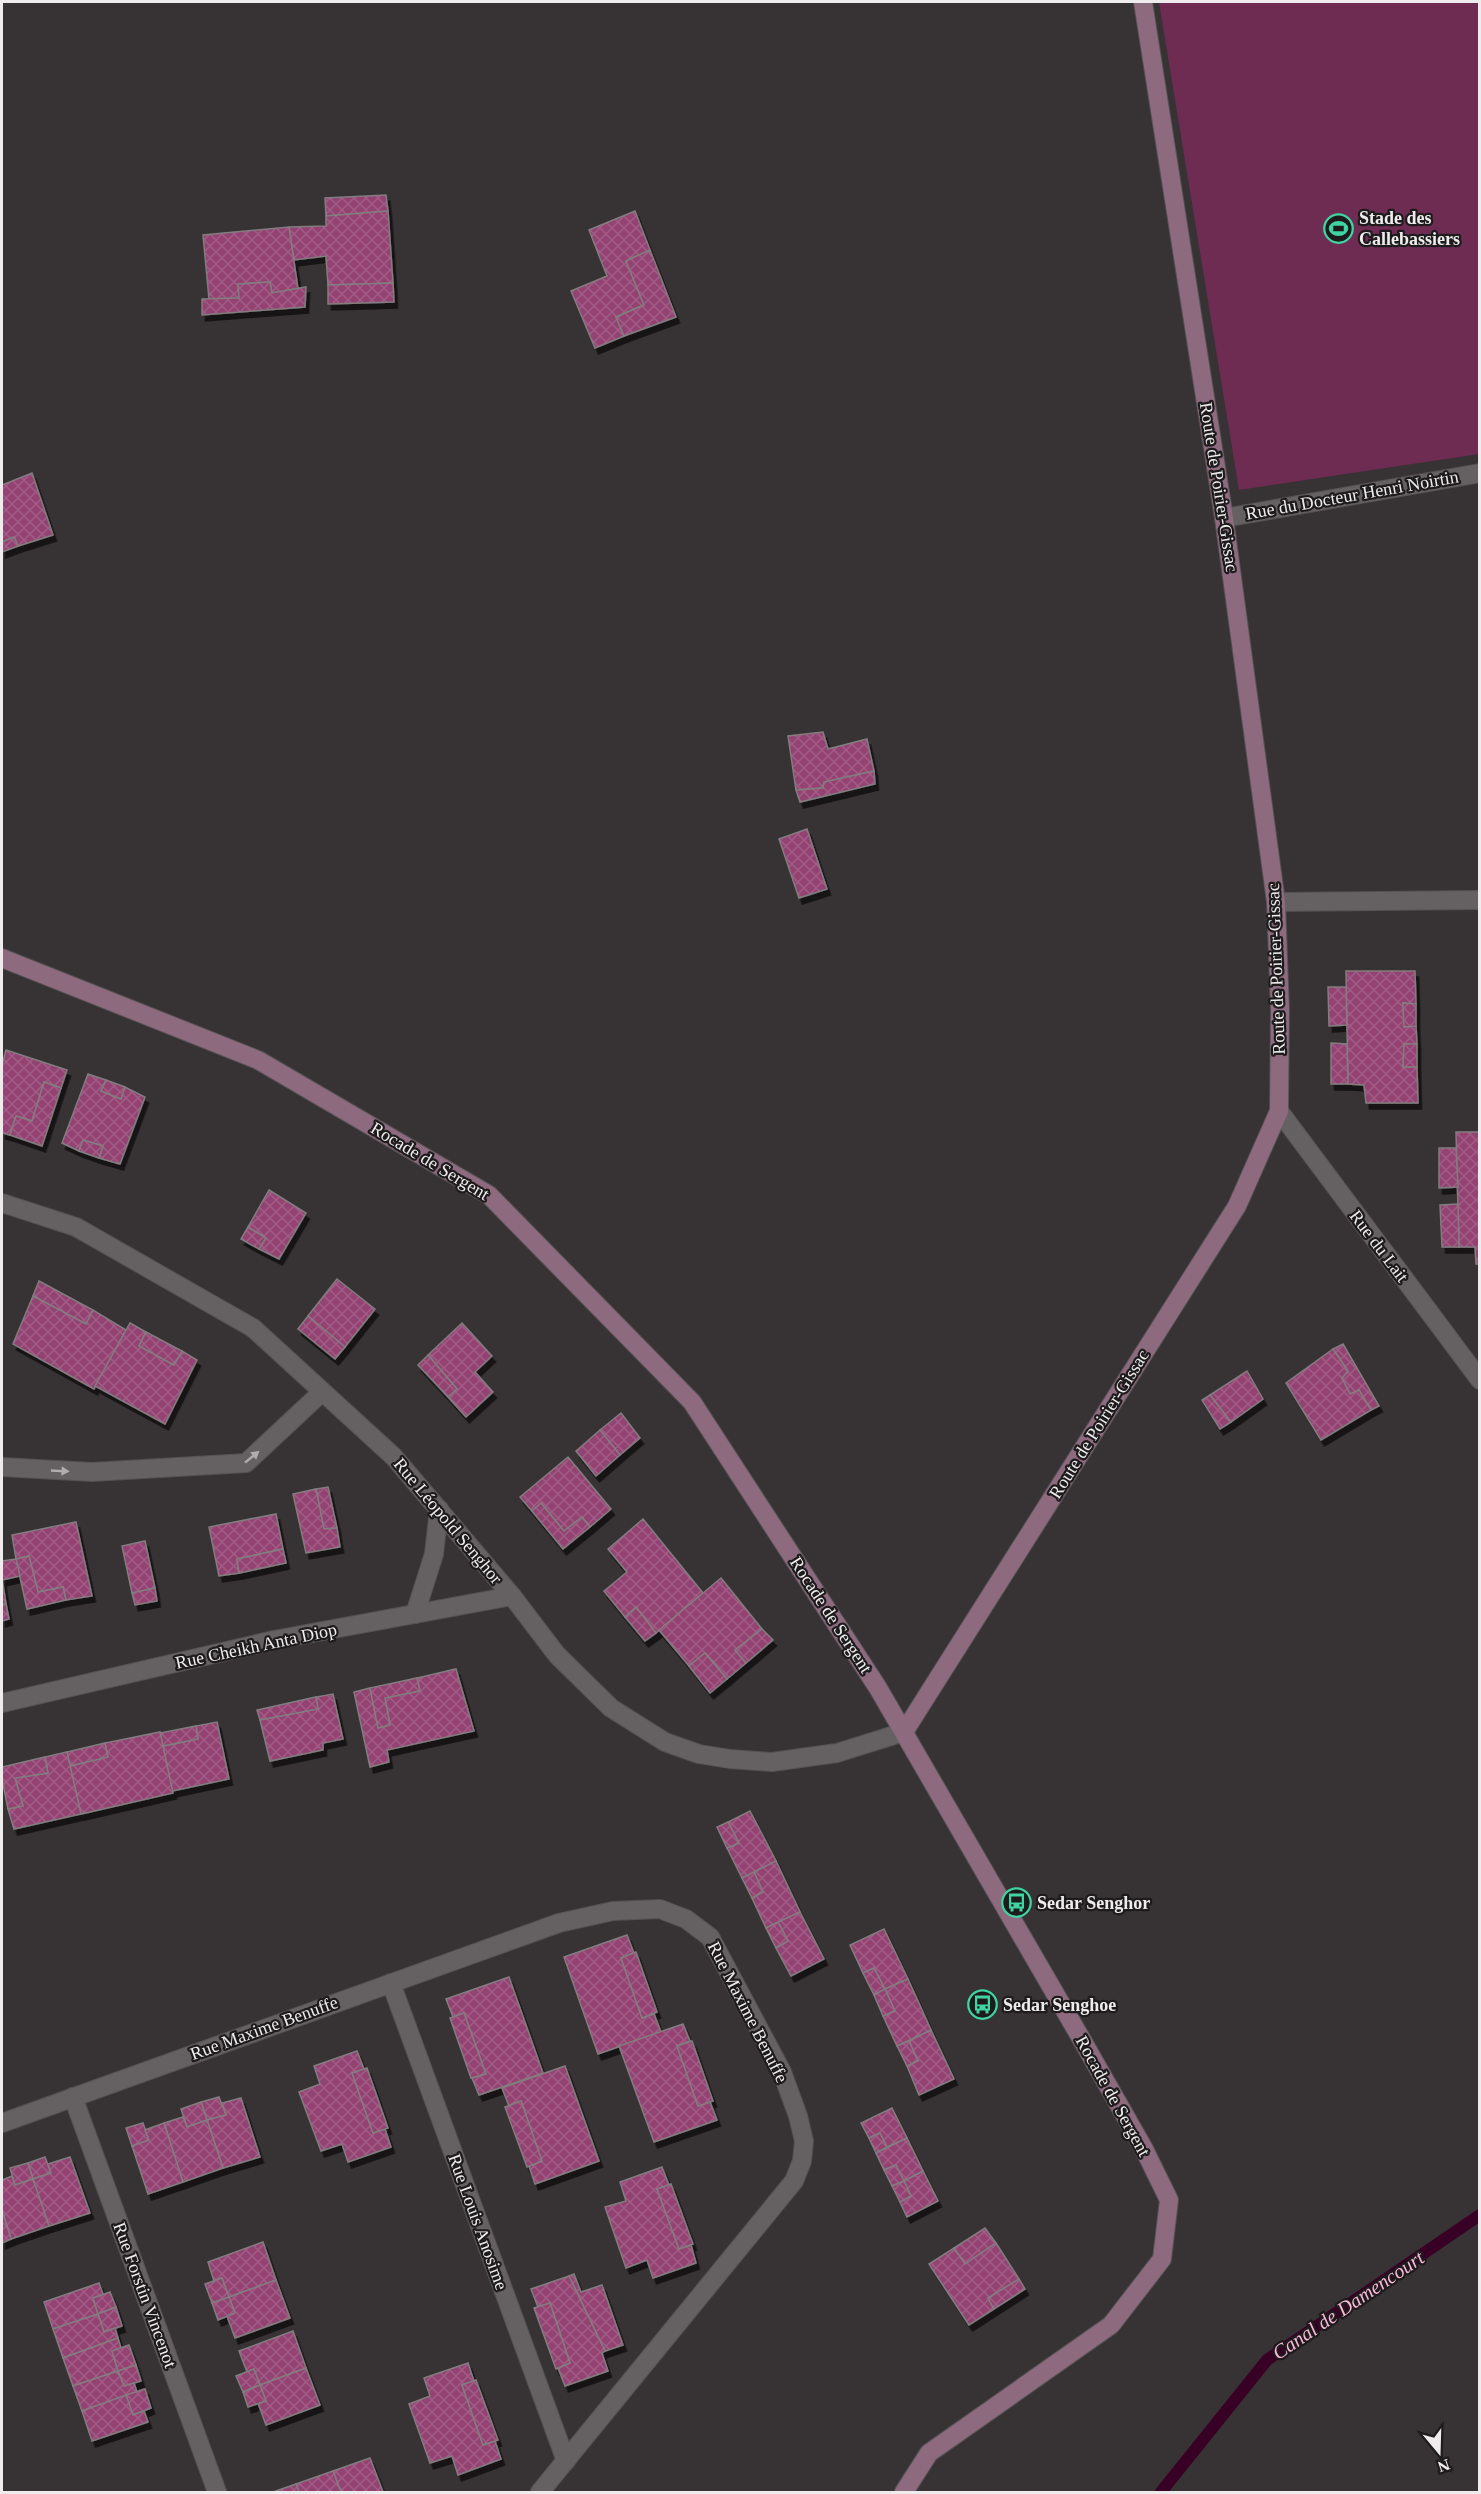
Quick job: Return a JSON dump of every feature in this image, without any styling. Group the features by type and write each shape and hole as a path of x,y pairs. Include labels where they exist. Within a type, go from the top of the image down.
{"main road":[{"name":"Route de Poirier-Gissac","path":"904,1732 1237,1206 1279,1111 1280,1010 1276,902 1224,518 1143,2"},
{"name":"Rocade de Sergent","path":"2,958 258,1060 489,1195 692,1402 878,1688 904,1732 1121,2109 1169,2200 1162,2259 1111,2325 929,2453 904,2493"}],"street":[{"name":"Rue du Docteur Henri Noirtin","path":"1224,518 1479,473"},
{"path":"1276,902 1479,900"},
{"name":"Rue du Lait","path":"1279,1111 1479,1380"},
{"name":"Rue Léopold Senghor","path":"2,1203 76,1227 253,1328 394,1457 512,1596 557,1655 611,1708 665,1742 699,1754 772,1762 837,1753 904,1732"},
{"path":"2,1467 92,1472 246,1463 322,1392"},
{"path":"415,1614 434,1554 439,1509"},
{"name":"Rue Cheikh Anta Diop","path":"2,1703 274,1640 512,1596"},
{"name":"Rue Maxime Benuffe","path":"2,2122 559,1923 613,1911 660,1909 686,1919 710,1937 782,2072 798,2116 804,2141 802,2161 794,2181 540,2493"},
{"name":"Rue Louis Anosime","path":"391,1983 566,2461"},
{"name":"Rue Forstin Vincenot","path":"73,2097 217,2493"}],"shaded area":[{"name":"Stade des Callebassiers","path":"1159,2 1479,2 1479,454 1239,490"}],"building":[{"path":"386,195 388,211 326,216 325,198"},
{"path":"388,211 393,283 328,285 326,256 294,260 289,227 326,226 326,216"},
{"path":"635,211 650,250 626,261 644,305 616,317 624,336 595,348 571,291 607,276 589,230"},
{"path":"289,227 298,289 272,293 270,282 238,284 239,298 209,299 203,235"},
{"path":"650,250 676,317 624,336 616,317 644,305 626,261"},
{"path":"270,282 272,293 306,287 305,307 202,315 202,299 239,298 238,284"},
{"path":"393,283 394,302 328,304 328,285"},
{"path":"32,473 53,535 18,546 14,537 2,542 2,485"},
{"path":"14,537 18,546 2,552 2,542"},
{"path":"823,732 828,749 867,739 874,771 824,782 823,788 796,790 788,736"},
{"path":"874,771 875,784 800,802 796,790 823,788 824,782"},
{"path":"807,829 827,889 799,898 779,839"},
{"path":"1346,971 1415,971 1416,1004 1403,1003 1404,1027 1416,1026 1417,1044 1404,1044 1403,1067 1417,1067 1418,1103 1366,1103 1364,1085 1348,1084"},
{"path":"1328,987 1346,987 1347,1025 1329,1026"},
{"path":"1403,1003 1416,1004 1416,1026 1404,1027"},
{"path":"1331,1043 1347,1044 1348,1084 1331,1084"},
{"path":"1404,1044 1417,1044 1417,1067 1403,1067"},
{"path":"6,1050 67,1070 61,1088 44,1082 32,1121 16,1116 10,1135 2,1133 2,1065"},
{"path":"88,1074 106,1080 101,1091 121,1099 125,1087 145,1097 120,1164 99,1158 103,1146 83,1140 79,1151 62,1143"},
{"path":"106,1080 125,1087 121,1099 101,1091"},
{"path":"44,1082 61,1088 42,1146 10,1135 16,1116 32,1121"},
{"path":"1456,1132 1480,1132 1480,1264 1476,1264 1475,1247 1459,1247"},
{"path":"83,1140 103,1146 99,1158 79,1151"},
{"path":"1439,1148 1456,1148 1458,1187 1439,1188"},
{"path":"269,1190 306,1213 279,1259 259,1249 266,1238 248,1227"},
{"path":"1458,1204 1459,1247 1442,1247 1440,1205"},
{"path":"248,1227 266,1238 259,1249 241,1239"},
{"path":"337,1279 375,1309 345,1347 308,1316"},
{"path":"39,1281 93,1310 86,1324 33,1296"},
{"path":"33,1296 86,1324 93,1310 126,1330 94,1389 13,1344"},
{"path":"308,1316 345,1347 335,1359 298,1329"},
{"path":"130,1323 146,1332 139,1346 174,1365 182,1351 197,1360 165,1424 95,1386"},
{"path":"462,1323 492,1356 475,1372 493,1392 466,1417 448,1397 457,1389 428,1355"},
{"path":"146,1332 182,1351 174,1365 139,1346"},
{"path":"1343,1344 1379,1406 1371,1410 1359,1390 1350,1394 1342,1378 1348,1371 1333,1349"},
{"path":"1333,1349 1348,1371 1342,1378 1350,1394 1359,1390 1371,1410 1321,1440 1286,1383"},
{"path":"428,1355 457,1389 448,1397 418,1365"},
{"path":"1247,1371 1263,1399 1231,1422 1210,1395"},
{"path":"1210,1395 1231,1422 1220,1429 1202,1400"},
{"path":"621,1413 640,1438 620,1455 600,1430"},
{"path":"600,1430 620,1455 596,1476 576,1451"},
{"path":"568,1457 611,1509 590,1527 582,1517 564,1531 541,1503 532,1511 520,1497"},
{"path":"328,1487 337,1528 324,1529 316,1489"},
{"path":"316,1489 324,1529 337,1528 340,1547 306,1553 293,1494"},
{"path":"541,1503 564,1531 582,1517 590,1527 563,1549 532,1511"},
{"path":"276,1514 283,1549 237,1559 239,1573 219,1576 209,1527"},
{"path":"643,1519 703,1593 656,1633 636,1607 625,1617 604,1591 627,1572 608,1549"},
{"path":"76,1522 92,1596 66,1600 63,1587 38,1592 29,1556 16,1559 12,1535"},
{"path":"145,1541 155,1588 132,1593 122,1546"},
{"path":"283,1549 286,1563 239,1573 237,1559"},
{"path":"29,1556 38,1592 63,1587 66,1600 27,1609 16,1559"},
{"path":"16,1559 20,1576 2,1580 2,1561"},
{"path":"2,1578 6,1604 2,1605"},
{"path":"721,1578 762,1629 735,1650 746,1663 727,1679 705,1653 689,1666 659,1630"},
{"path":"155,1588 157,1601 135,1605 132,1593"},
{"path":"6,1604 9,1619 2,1621 2,1605"},
{"path":"636,1607 656,1633 645,1641 625,1617"},
{"path":"762,1629 773,1640 746,1663 735,1650"},
{"path":"705,1653 727,1679 710,1693 689,1666"},
{"path":"456,1669 474,1731 387,1750 389,1762 370,1767 354,1692 370,1688 378,1728 390,1725 385,1698 420,1691 417,1678"},
{"path":"417,1678 420,1691 385,1698 390,1725 378,1728 370,1688"},
{"path":"333,1694 343,1739 323,1743 323,1750 270,1761 260,1720 318,1709 316,1697"},
{"path":"316,1697 318,1709 260,1720 257,1710"},
{"path":"217,1722 229,1779 172,1791 163,1746 198,1739 196,1726"},
{"path":"196,1726 198,1739 163,1746 160,1733"},
{"path":"160,1732 173,1793 81,1814 70,1766 108,1757 105,1743"},
{"path":"105,1743 108,1757 70,1766 67,1752"},
{"path":"67,1752 81,1814 14,1829 8,1809 23,1806 15,1778 48,1773 45,1757"},
{"path":"45,1757 48,1773 15,1778 23,1806 8,1809 2,1767"},
{"path":"750,1811 776,1861 742,1878 727,1848 739,1843 728,1822"},
{"path":"728,1822 739,1843 727,1848 717,1827"},
{"path":"776,1861 800,1912 766,1928 752,1898 763,1892 754,1872"},
{"path":"754,1872 763,1892 752,1898 742,1878"},
{"path":"800,1912 824,1959 791,1976 776,1948 788,1941 778,1922"},
{"path":"778,1922 788,1941 776,1948 766,1928"},
{"path":"884,1929 908,1979 885,1989 874,1968 863,1973 850,1945"},
{"path":"627,1935 634,1953 621,1958 642,2018 654,2014 661,2032 598,2054 564,1957"},
{"path":"636,1952 657,2012 642,2018 621,1958"},
{"path":"874,1968 885,1989 874,1995 863,1973"},
{"path":"509,1977 543,2073 479,2095 472,2078 486,2074 464,2013 453,2017 446,1999"},
{"path":"908,1979 931,2030 897,2046 883,2016 895,2011 885,1989"},
{"path":"885,1989 895,2011 883,2016 874,1995"},
{"path":"464,2013 486,2074 471,2078 450,2018"},
{"path":"683,2024 690,2041 677,2046 698,2106 710,2102 717,2120 654,2142 619,2046"},
{"path":"931,2030 954,2079 919,2095 907,2066 918,2061 909,2041"},
{"path":"692,2041 713,2101 698,2106 677,2046"},
{"path":"909,2041 918,2061 907,2066 897,2046"},
{"path":"357,2051 364,2069 352,2073 373,2133 385,2129 391,2147 348,2162 342,2144 321,2151 299,2092 320,2084 314,2066"},
{"path":"565,2066 599,2161 535,2184 529,2166 542,2161 521,2101 509,2106 502,2088"},
{"path":"367,2068 388,2128 373,2133 352,2073"},
{"path":"219,2097 226,2115 207,2120 201,2102"},
{"path":"241,2098 260,2157 223,2168 207,2120 226,2115 222,2103"},
{"path":"521,2101 542,2161 527,2167 505,2107"},
{"path":"201,2102 207,2120 187,2127 181,2109"},
{"path":"892,2108 907,2138 887,2147 880,2133 869,2138 861,2123"},
{"path":"183,2117 187,2127 207,2120 223,2168 183,2182 164,2123"},
{"path":"143,2123 149,2140 132,2146 126,2128"},
{"path":"164,2123 183,2182 148,2194 132,2146 149,2140 145,2130"},
{"path":"880,2133 887,2147 876,2153 869,2138"},
{"path":"907,2138 923,2171 904,2181 896,2165 884,2170 876,2153"},
{"path":"45,2157 51,2173 33,2179 28,2163"},
{"path":"70,2157 90,2213 49,2226 33,2179 51,2173 48,2164"},
{"path":"28,2163 33,2179 15,2185 10,2168"},
{"path":"896,2165 904,2181 892,2186 884,2170"},
{"path":"662,2167 669,2185 657,2189 679,2249 691,2245 696,2263 653,2278 647,2260 626,2268 605,2207 626,2201 620,2182"},
{"path":"923,2171 938,2201 907,2217 900,2202 911,2196 904,2181"},
{"path":"12,2176 15,2185 33,2179 49,2226 11,2239 2,2210 2,2180"},
{"path":"904,2181 911,2196 900,2202 892,2186"},
{"path":"671,2184 693,2244 679,2249 657,2189"},
{"path":"2,2210 11,2239 2,2243"},
{"path":"985,2228 996,2243 965,2264 954,2248"},
{"path":"263,2242 276,2280 229,2297 222,2278 214,2281 208,2262"},
{"path":"996,2243 1019,2279 988,2298 994,2309 969,2325 929,2264 954,2248 965,2264"},
{"path":"574,2274 581,2292 602,2285 623,2345 605,2351 569,2276"},
{"path":"569,2276 605,2351 602,2353 608,2371 565,2386 558,2368 570,2363 550,2303 538,2307 531,2289"},
{"path":"222,2278 229,2297 212,2303 205,2284"},
{"path":"1019,2279 1025,2289 994,2309 988,2298"},
{"path":"276,2280 290,2318 235,2338 227,2316 235,2313 229,2297"},
{"path":"99,2283 103,2294 93,2298 98,2314 53,2329 44,2302"},
{"path":"110,2292 116,2307 98,2314 93,2298"},
{"path":"229,2297 235,2313 218,2320 212,2303"},
{"path":"550,2303 570,2363 556,2369 534,2308"},
{"path":"116,2307 122,2326 104,2332 98,2314"},
{"path":"98,2314 104,2332 115,2328 118,2338 63,2358 53,2329"},
{"path":"293,2331 306,2368 260,2385 254,2369 247,2372 239,2351"},
{"path":"118,2338 121,2348 112,2351 118,2371 73,2386 63,2358"},
{"path":"129,2345 136,2365 118,2371 112,2351"},
{"path":"468,2363 474,2381 462,2385 483,2445 495,2441 501,2459 458,2475 452,2456 430,2463 409,2404 430,2396 424,2378"},
{"path":"136,2365 141,2381 124,2386 118,2371"},
{"path":"306,2368 320,2405 266,2425 258,2403 266,2401 260,2385"},
{"path":"254,2369 260,2385 243,2392 236,2376"},
{"path":"118,2371 124,2386 134,2383 137,2392 82,2411 73,2386"},
{"path":"476,2380 498,2440 483,2445 462,2385"},
{"path":"260,2385 266,2401 248,2407 243,2392"},
{"path":"145,2389 151,2408 133,2415 126,2395"},
{"path":"126,2395 133,2415 144,2411 148,2422 92,2441 82,2411"},
{"path":"370,2458 383,2492 341,2492 333,2471"},
{"path":"333,2471 341,2492 299,2492 296,2484"},
{"path":"296,2484 299,2492 273,2492"}],"waterway":[{"name":"Canal de Damencourt","path":"1161,2492 1267,2360 1480,2215"}],"place":[{"name":"Stade des Callebassiers","path":"1338,228"},
{"name":"Sedar Senghor","path":"1016,1903"},
{"name":"Sedar Senghoe","path":"982,2005"}]}
